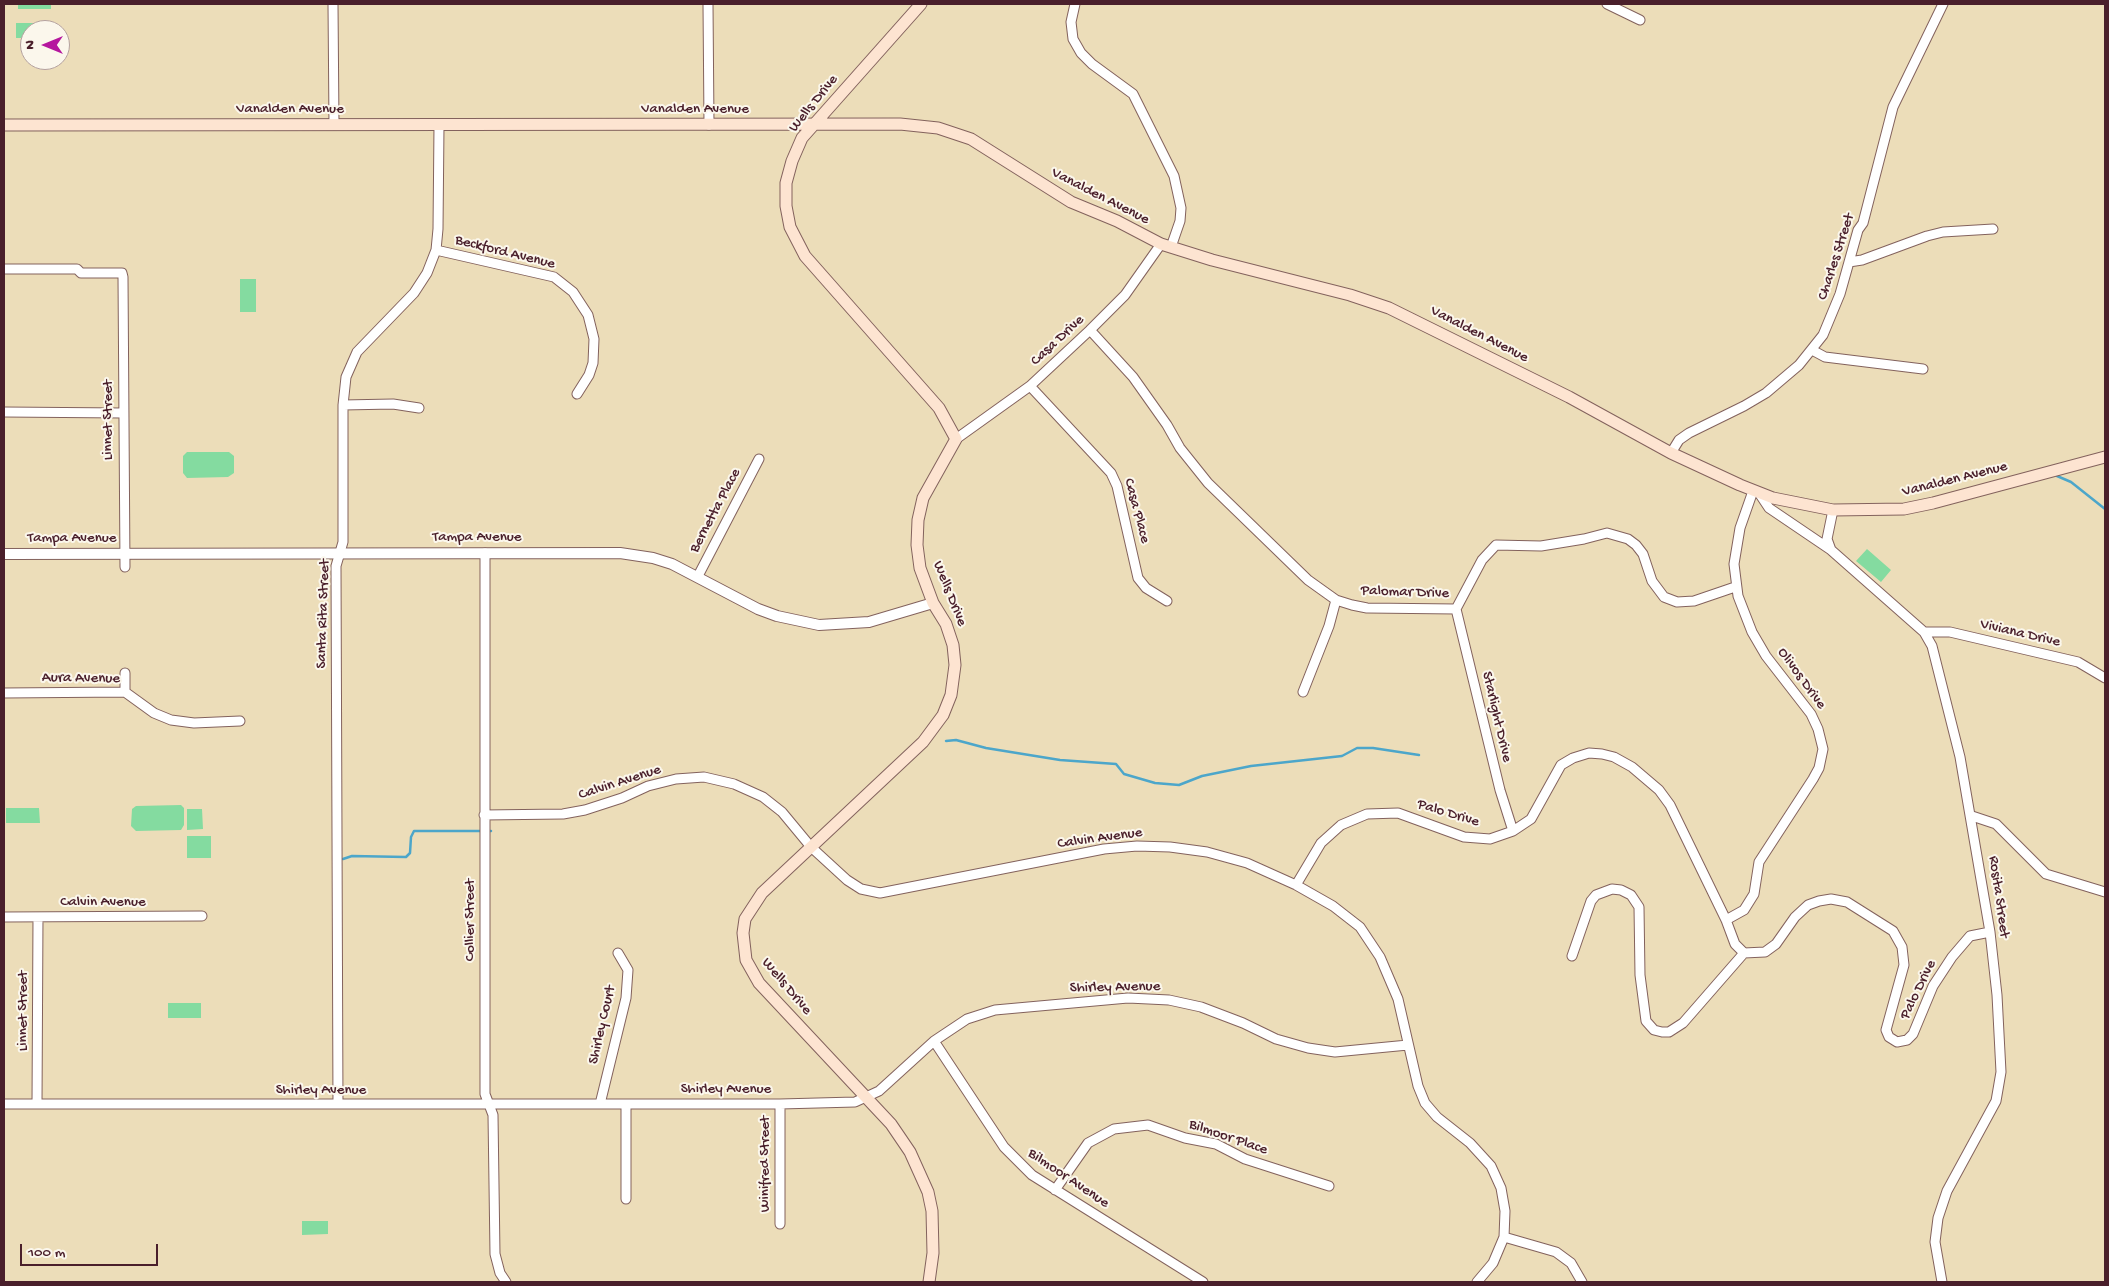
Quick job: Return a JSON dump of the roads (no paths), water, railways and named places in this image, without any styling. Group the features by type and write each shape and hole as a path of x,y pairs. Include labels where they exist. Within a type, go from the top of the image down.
{"main road":[{"name":"Wells Drive","path":"921,4 802,138 792,161 786,183 786,206 790,227 805,256 939,408 956,439 923,498 918,520 917,545 920,568 934,603 946,624 953,646 955,665 951,696 943,715 923,742 755,901 745,919 744,948 751,972 759,983 891,1124 910,1152 928,1192 934,1230 929,1282"},
{"name":"Vanalden Avenue","path":"4,125 900,124 938,128 971,140 1071,202 1116,221 1166,246 1350,295 1389,308 1569,397 1672,453 1756,492 1791,502 1833,510 1870,511 1933,504 2105,457"}],"street":[{"path":"334,4 334,125"},
{"path":"708,4 710,125"},
{"name":"Casa Drive","path":"956,439 1030,386 1090,330 1125,295 1166,246 1180,220 1181,208 1174,176 1133,94 1092,64 1081,53 1073,39 1071,22 1076,4"},
{"path":"1606,4 1640,20"},
{"name":"Charles Street","path":"1672,453 1679,440 1689,433 1766,393 1799,365 1822,335 1833,313 1858,230 1863,223 1893,107 1943,4"},
{"name":"Santa Rita Street","path":"338,1104 336,566 343,542 343,406 346,377 357,352 414,292 427,273 436,250 439,126"},
{"path":"1849,262 1862,260 1943,232 1993,229"},
{"name":"Beckford Avenue","path":"436,250 554,277 573,292 588,315 594,339 593,363 589,375 577,394"},
{"name":"Linnet Street","path":"4,269 77,269 81,273 122,273 125,567"},
{"name":"Palomar Drive","path":"1090,330 1133,377 1167,425 1180,448 1208,483 1308,580 1336,600 1367,608 1456,609 1482,560 1496,545 1541,546 1584,540 1607,533 1628,539 1636,545 1643,554 1652,581 1664,598 1677,602 1694,602 1736,587"},
{"path":"1812,350 1825,357 1923,370"},
{"name":"Casa Place","path":"1030,386 1111,473 1117,486 1138,578 1146,588 1167,601"},
{"path":"343,406 393,404 419,408"},
{"path":"4,412 123,412"},
{"name":"Bernetta Place","path":"698,576 759,459"},
{"name":"Rosita Street","path":"1756,492 1769,508 1831,550 1924,632 1932,646 1960,757 1972,816 1990,932 1997,1004 2000,1086 1996,1101 1947,1191 1938,1218 1935,1242 1942,1282"},
{"name":"Olivos Drive","path":"1726,920 1744,910 1754,894 1759,862 1813,780 1819,768 1823,749 1818,728 1811,714 1782,678 1752,632 1736,587 1734,564 1740,528 1756,492"},
{"path":"1831,550 1827,539 1833,510"},
{"name":"Collier Street","path":"485,553 485,1094 493,1115 495,1254 500,1273 506,1282"},
{"name":"Tampa Avenue","path":"4,554 620,553 653,558 698,576 758,609 777,616 820,625 869,622 934,603"},
{"path":"1303,692 1329,626 1336,600"},
{"name":"Starlight Drive","path":"1456,609 1500,790 1503,793 1513,831"},
{"name":"Viviana Drive","path":"1924,632 1950,632 2078,662 2105,678"},
{"path":"125,673 125,692"},
{"name":"Aura Avenue","path":"4,693 125,692 154,713 171,720 194,723 240,721"},
{"name":"Palo Drive","path":"1296,885 1321,843 1341,825 1367,814 1398,813 1476,839 1490,839 1513,831 1531,819 1560,765 1589,753 1614,757 1632,768 1659,790 1670,805 1726,920 1735,944 1744,953 1765,952 1776,944 1795,917 1808,905 1831,899 1847,902 1893,931 1902,947 1904,965 1886,1030 1889,1037 1897,1042 1907,1040 1913,1034 1933,986 1952,956 1970,936 1990,932"},
{"name":"Calvin Avenue","path":"484,815 563,814 586,810 622,798 648,786 704,777 734,784 763,796 782,812 811,847 847,880 862,889 880,892 1104,849 1137,846 1170,846 1207,852 1247,863 1296,885 1333,906 1360,927 1380,956 1398,999 1418,1086 1426,1103 1437,1117 1470,1143 1491,1166 1501,1188 1505,1212 1504,1237"},
{"path":"1972,816 1996,824 2046,874 2105,892"},
{"path":"1572,956 1591,901 1596,895 1612,889 1622,890 1631,895 1639,907 1640,975 1646,1021 1654,1030 1669,1032 1683,1023 1744,953"},
{"name":"Calvin Avenue","path":"4,917 202,916"},
{"name":"Linnet Street","path":"37,1104 38,917"},
{"name":"Shirley Court","path":"600,1104 626,998 628,970 618,953"},
{"name":"Shirley Avenue","path":"4,1104 488,1105 855,1102 879,1091 934,1041 968,1019 995,1010 1128,998 1169,1000 1201,1008 1244,1023 1276,1039 1308,1048 1344,1052 1408,1045"},
{"name":"Bilmoor Avenue","path":"934,1041 1004,1147 1032,1175 1203,1282"},
{"path":"626,1104 626,1199"},
{"name":"Winifred Street","path":"780,1104 780,1224"},
{"name":"Bilmoor Place","path":"1055,1190 1088,1143 1114,1129 1148,1125 1185,1138 1216,1144 1245,1158 1329,1186"},
{"path":"1477,1282 1493,1263 1504,1237 1556,1252 1571,1263 1582,1282"}],"waterway":[{"path":"2057,476 2071,482 2105,509"},
{"path":"946,741 956,740 986,748 1060,760 1116,764 1124,774 1155,783 1179,785 1202,776 1251,766 1342,756 1357,748 1373,748 1419,755"},
{"path":"343,859 352,856 406,857 410,853 411,837 414,831 491,831"}]}
